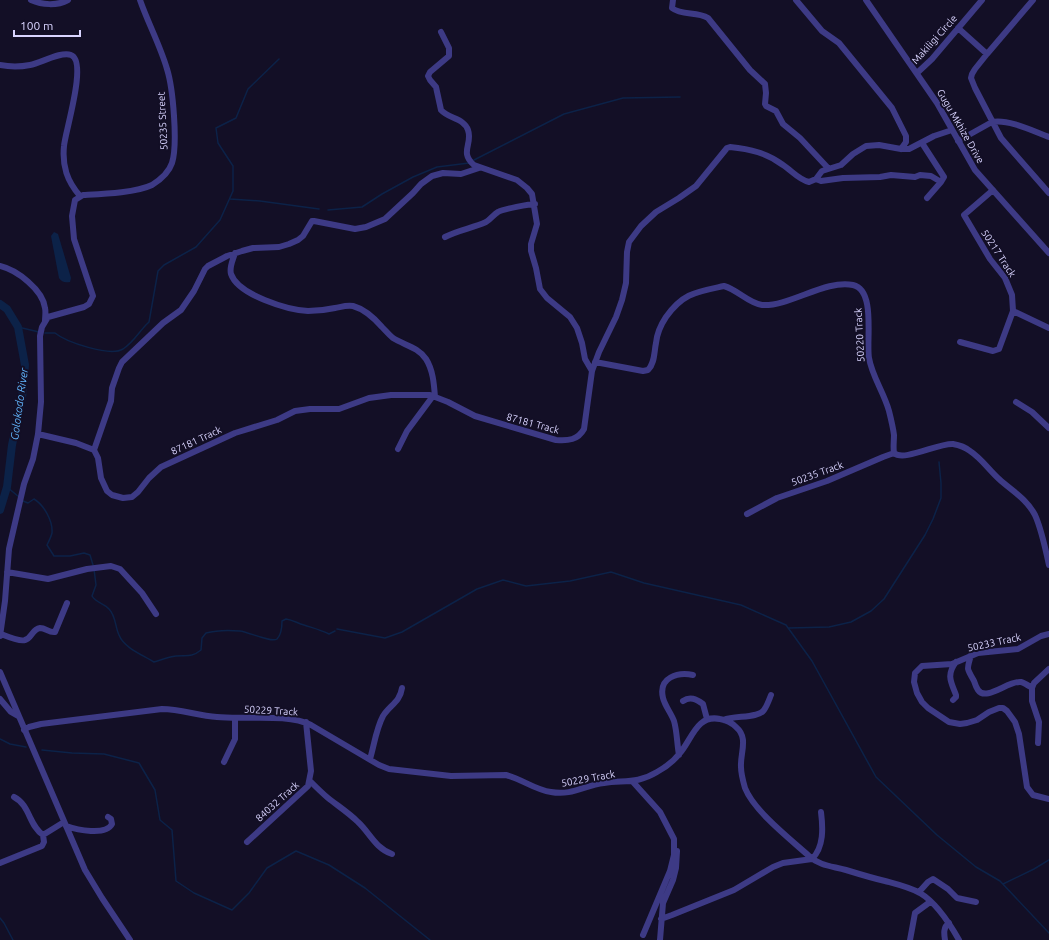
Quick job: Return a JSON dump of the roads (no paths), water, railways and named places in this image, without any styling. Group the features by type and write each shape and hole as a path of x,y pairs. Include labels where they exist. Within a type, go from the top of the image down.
{"street":[{"path":"31,0 49,4 68,0"},
{"name":"50235 Street","path":"80,196 145,188 163,176 172,163 174,154 174,121 169,79 162,54 140,0"},
{"path":"673,0 672,8 676,11 698,13 708,18 750,70 765,84 766,93 764,104 779,114 783,124 800,138 828,168"},
{"path":"796,0 822,31 839,43 892,108 906,136 906,142 901,149"},
{"name":"Gugu Mkhize Drive","path":"866,0 937,103 975,170 1049,253"},
{"name":"Makiligi Circle","path":"917,73 932,59 982,0"},
{"path":"1033,0 975,69 972,74 972,78 975,88 1001,138 1049,193"},
{"path":"958,28 987,54"},
{"path":"441,32 449,48 450,56 430,72 428,78 436,88 441,110 461,121 467,128 469,137 466,154 470,162 479,168 517,180 530,190 535,204 537,224 531,244 531,251 540,289 547,298 570,317 577,328 582,340 585,359 592,371"},
{"path":"0,65 30,65 56,56 68,54 76,59 77,69 75,96 65,137 64,158 67,177 80,196 75,200 72,216 74,239 93,296 89,304 84,307 48,317 45,321"},
{"path":"958,141 992,122 1003,121 1049,138"},
{"path":"941,182 932,176 920,175 915,177 890,175 821,181 816,179 822,170 841,165 853,154 866,146 879,144 901,149 909,149 934,136 952,130"},
{"path":"922,143 944,177 927,198"},
{"name":"87181 Track","path":"94,450 98,458 101,478 107,491 112,495 123,498 132,496 138,492 149,478 161,467 235,433 277,420 295,411 310,409 339,409 369,398 390,395 424,394 480,418 556,440 568,440 578,436 584,429 592,371 622,300 626,283 627,252 630,242 641,226 656,212 680,198 696,186 727,148 742,148 760,153 783,165 805,181 813,181 816,179"},
{"path":"38,434 76,443 94,450 111,401 112,388 122,362 163,323 181,310 208,266 234,253 253,248 279,247 289,244 303,236 314,220 355,229 366,228 385,219 421,184 432,176 443,173 461,174 479,168"},
{"name":"50217 Track","path":"960,342 993,351 999,349 1013,311 1012,295 1005,278 990,259 964,215 993,190"},
{"path":"445,237 488,221 500,211 527,204 535,204"},
{"path":"234,253 231,265 232,275 235,281 244,289 260,298 303,310 333,309 346,306 355,307 362,310 374,319 393,338 413,347 426,359 430,368 434,397 407,431 398,449"},
{"path":"0,266 14,270 29,283 44,303 45,309 45,321 40,336 41,402 38,434 33,459 24,484 9,549 0,635 22,640 28,638 38,628 55,632 67,603"},
{"name":"50220 Track","path":"595,362 643,371 648,370 652,363 658,330 663,322 674,306 681,300 697,292 724,286 751,301 763,305 781,302 830,287 846,285 856,286 864,293 868,305 869,359 890,412 894,433 894,453"},
{"path":"1013,311 1049,328"},
{"path":"1016,402 1032,412 1049,428"},
{"path":"894,453 898,456 905,455 948,444 961,446 971,451 999,479 1022,497 1028,504 1038,524 1049,565"},
{"name":"50235 Track","path":"747,514 777,498 827,481 894,453"},
{"path":"7,572 40,579 48,579 87,569 111,566 120,569 142,592 156,614"},
{"name":"50233 Track","path":"1049,634 1041,636 1018,649 978,653 956,662 926,665 918,668 915,673 914,682 920,699 933,712 949,722 957,724 967,723 977,720 999,708 1005,710 1015,722 1019,734 1027,787 1034,795 1049,799"},
{"path":"971,655 967,668 977,689 981,693 994,692 1016,682 1025,683 1032,688"},
{"path":"953,700 956,695 950,680 950,674 952,667 956,662"},
{"path":"1038,743 1039,722 1032,701 1032,688 1034,682 1049,669"},
{"path":"0,672 85,870 130,940"},
{"path":"679,755 674,721 664,700 662,692 667,680 673,676 684,673 693,675"},
{"path":"370,759 383,717 390,707 398,700 401,695 402,688"},
{"path":"724,720 732,717 760,713 764,710 771,695"},
{"path":"683,702 687,698 697,700 703,704 707,719 715,718 724,720 736,726 741,732 743,738 741,763 742,777 754,803 812,859 822,865 835,867 900,885 919,892 949,923 959,940"},
{"path":"0,699 11,712 18,716"},
{"name":"50229 Track","path":"24,730 41,724 162,709 180,710 210,717 288,719 306,722 389,769 451,776 506,775 545,791 570,793 605,783 633,782 656,773 679,755 699,725 707,719"},
{"path":"224,762 235,739 235,718"},
{"name":"84032 Track","path":"247,842 305,790 310,781 310,759 306,722"},
{"path":"310,781 328,798 365,828 378,846 384,851 392,854"},
{"path":"633,782 660,812 678,846 676,868 673,880 663,903 660,940"},
{"path":"0,863 42,846 44,842 43,835 36,829 23,803 14,797"},
{"path":"661,919 734,890 773,867 783,863 812,859 820,850 823,825 822,812"},
{"path":"43,835 65,824 83,831 108,829 112,824 111,819 108,817"},
{"path":"643,935 670,872 674,855 674,839"},
{"path":"919,892 928,882 935,879 957,898 976,902"},
{"path":"910,940 915,913 930,902"},
{"path":"945,940 945,929 949,923"}],"water":[{"path":"54,232 58,234 71,278 70,282 63,282 59,278 51,236"}],"waterway":[{"path":"45,333 55,333 78,344 99,350 117,351 127,346 149,322 158,271 164,265 196,247 220,220 233,191 233,166 218,143 216,128 236,118 248,89 279,59"},
{"path":"474,160 564,114 623,98 680,97"},
{"path":"328,210 362,207 413,177 437,167 469,163"},
{"path":"230,199 260,201 319,209"},
{"name":"Golokodo River","path":"0,304 7,309 18,327 25,365 22,398 12,445 7,487 0,510"},
{"path":"18,327 39,332"},
{"path":"789,628 829,627 851,622 871,611 884,599 925,535 933,519 941,498 939,462"},
{"path":"7,487 19,497"},
{"path":"23,501 28,503 34,499 41,505 47,514 52,528 51,538 47,545 54,556 70,556 84,553 90,555 93,565"},
{"path":"94,569 96,585 92,596 107,607 111,612 121,640 134,651 154,662 173,656 189,656 194,654 201,650 202,638 206,633 210,632 223,630 240,631 274,640 277,639 280,633 282,621 286,619 329,634 335,631"},
{"path":"337,629 385,638 402,632 477,589 503,580 526,586 570,581 611,572 644,583 741,605 786,625 812,661 876,777 937,835 976,867 1000,881 1049,933"},
{"path":"0,739 10,744 26,747"},
{"path":"42,750 104,754 139,763 155,790 160,820 172,830 176,881 194,893 232,910 249,893 267,868 296,851 329,865 365,888 430,940"},
{"path":"1003,884 1049,860"},
{"path":"0,918 13,940"}]}
